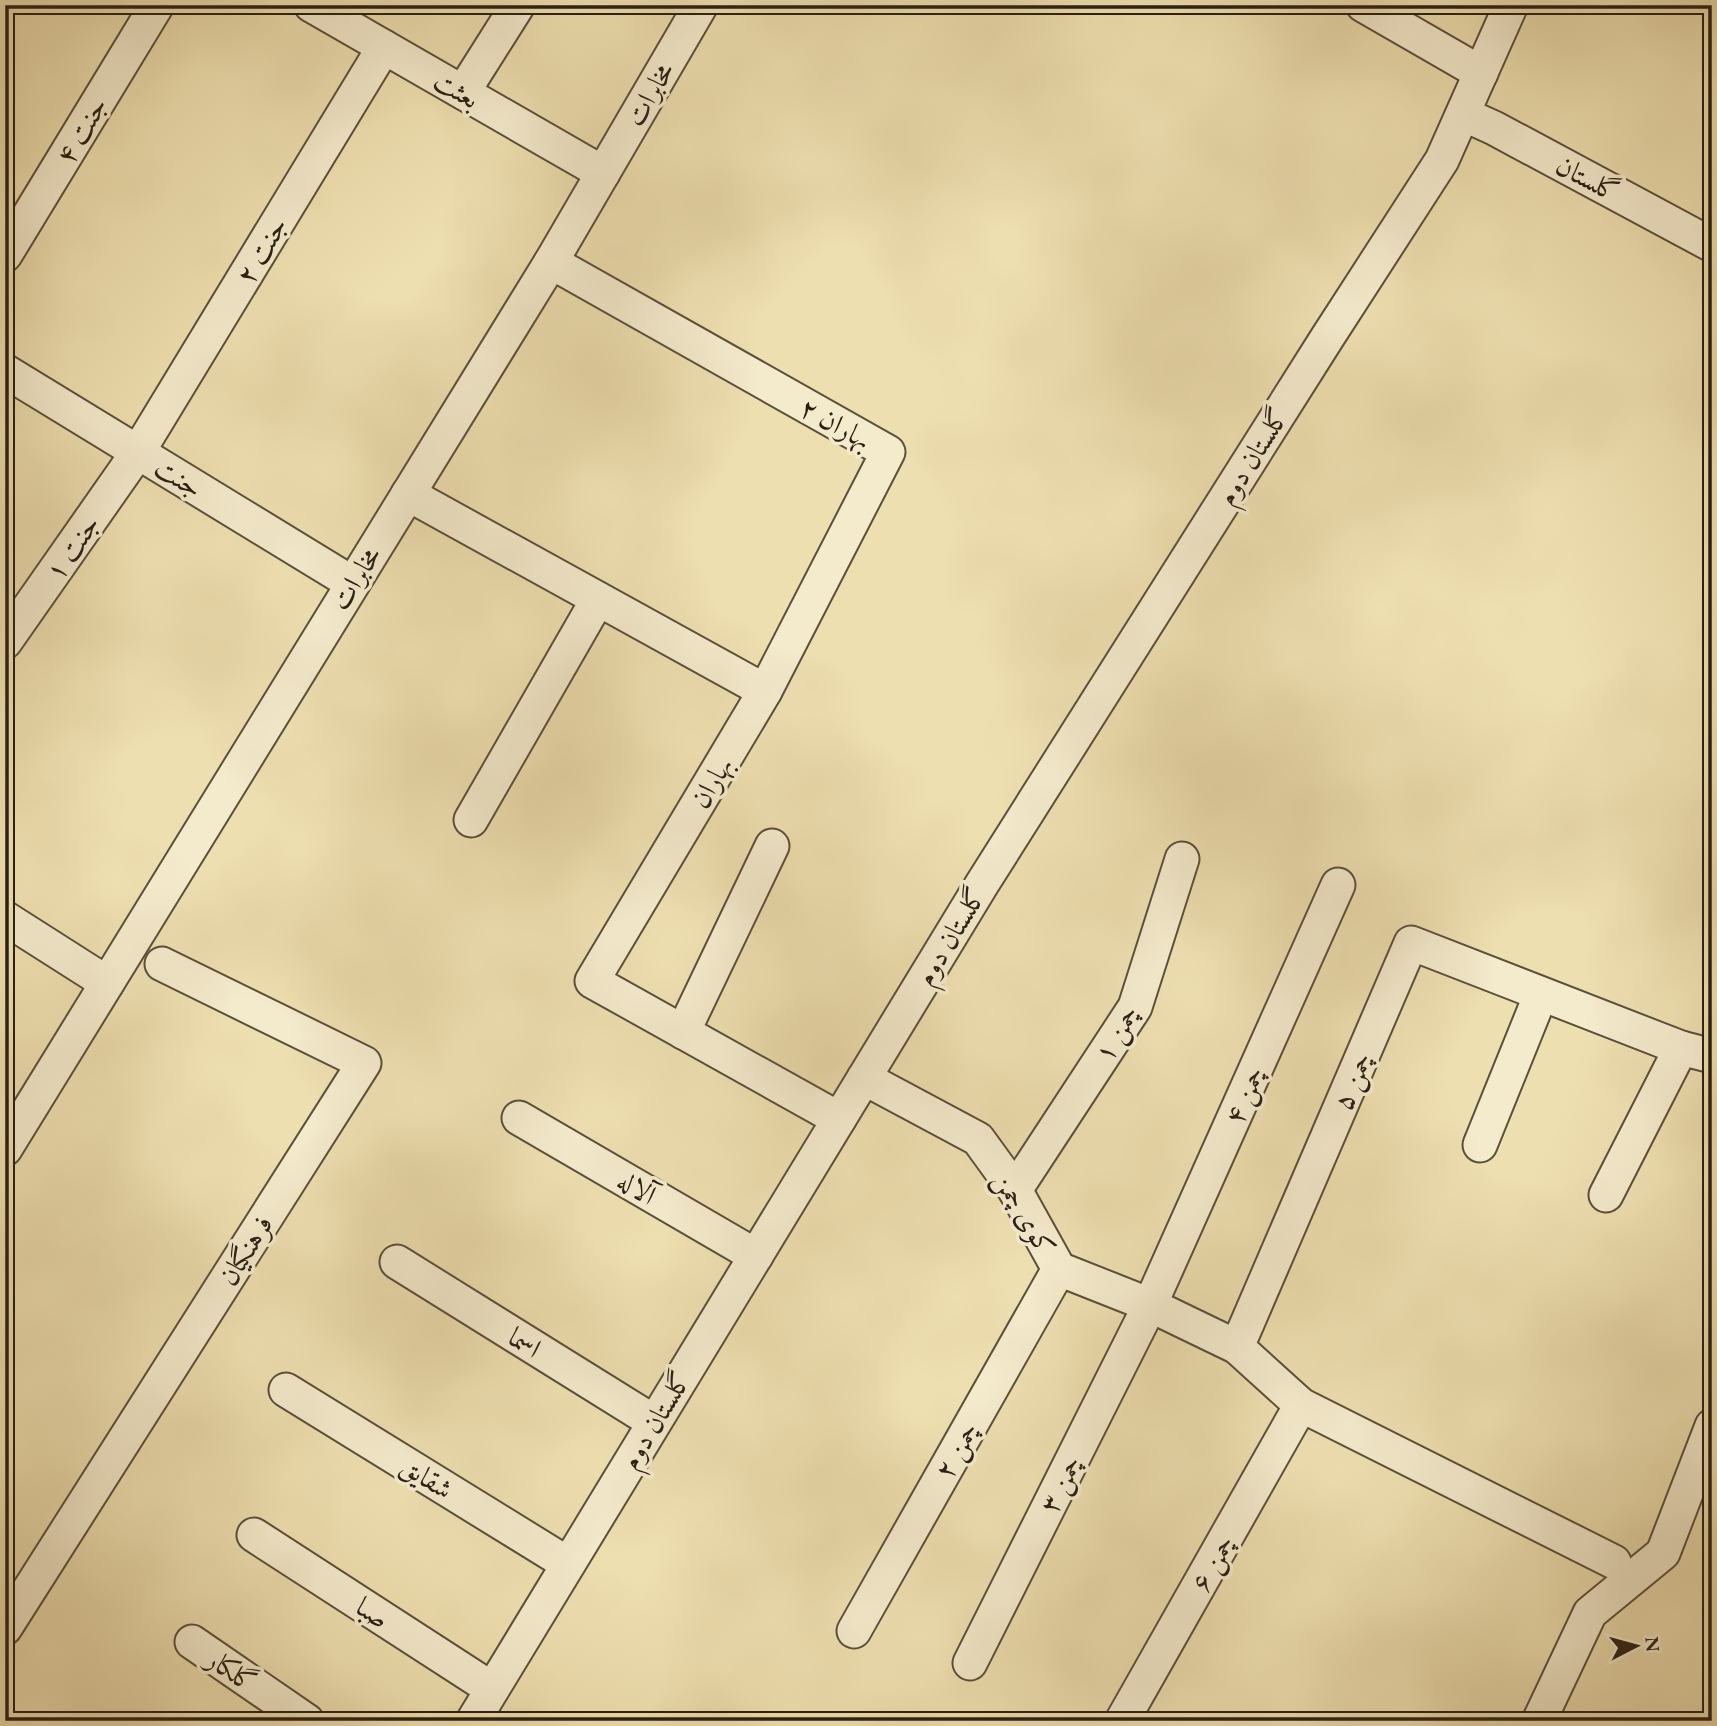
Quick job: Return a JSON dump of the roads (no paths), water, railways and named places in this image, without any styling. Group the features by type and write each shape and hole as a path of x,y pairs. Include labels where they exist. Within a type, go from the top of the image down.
{"street":[{"name":"جنت ۴","path":"5,256 157,5"},
{"name":"بعثت","path":"311,5 603,173"},
{"path":"463,92 517,5"},
{"name":"مخابرات","path":"5,1149 551,262 701,5"},
{"path":"1363,5 1480,73"},
{"name":"گلستان دوم","path":"473,1721 1041,791 1442,160 1511,5"},
{"name":"جنت ۲","path":"138,452 384,47"},
{"name":"گلستان","path":"1463,114 1712,244"},
{"name":"بهاران ۲","path":"551,262 888,452 765,691"},
{"name":"جنت","path":"5,371 352,583"},
{"name":"جنت ۱","path":"5,642 138,452"},
{"path":"408,494 765,691"},
{"path":"471,820 598,599"},
{"name":"بهاران","path":"765,691 592,981 839,1119"},
{"path":"683,1032 772,846"},
{"name":"چمن ۱","path":"1015,1190 1135,1007 1182,859"},
{"name":"چمن ۴","path":"1150,1305 1338,886"},
{"path":"5,918 107,983"},
{"name":"چمن ۵","path":"1237,1347 1411,943 1696,1052 1606,1195"},
{"name":"فرهنگیان","path":"5,1628 364,1063 162,964"},
{"path":"1480,1144 1541,993"},
{"name":"کوی چمن","path":"864,1078 978,1139 1015,1190 1059,1269 1150,1305 1237,1347 1301,1405 1614,1562"},
{"name":"آلاله","path":"519,1118 756,1256"},
{"name":"اسما","path":"397,1262 654,1422"},
{"name":"چمن ۲","path":"853,1631 1059,1269"},
{"name":"چمن ۳","path":"970,1663 1150,1305"},
{"name":"شقایق","path":"286,1390 568,1564"},
{"name":"چمن ۶","path":"1122,1721 1301,1405"},
{"path":"1539,1721 1590,1613 1663,1553 1712,1426"},
{"name":"صبا","path":"254,1535 492,1689"},
{"name":"گلکار","path":"192,1642 307,1721"}]}
